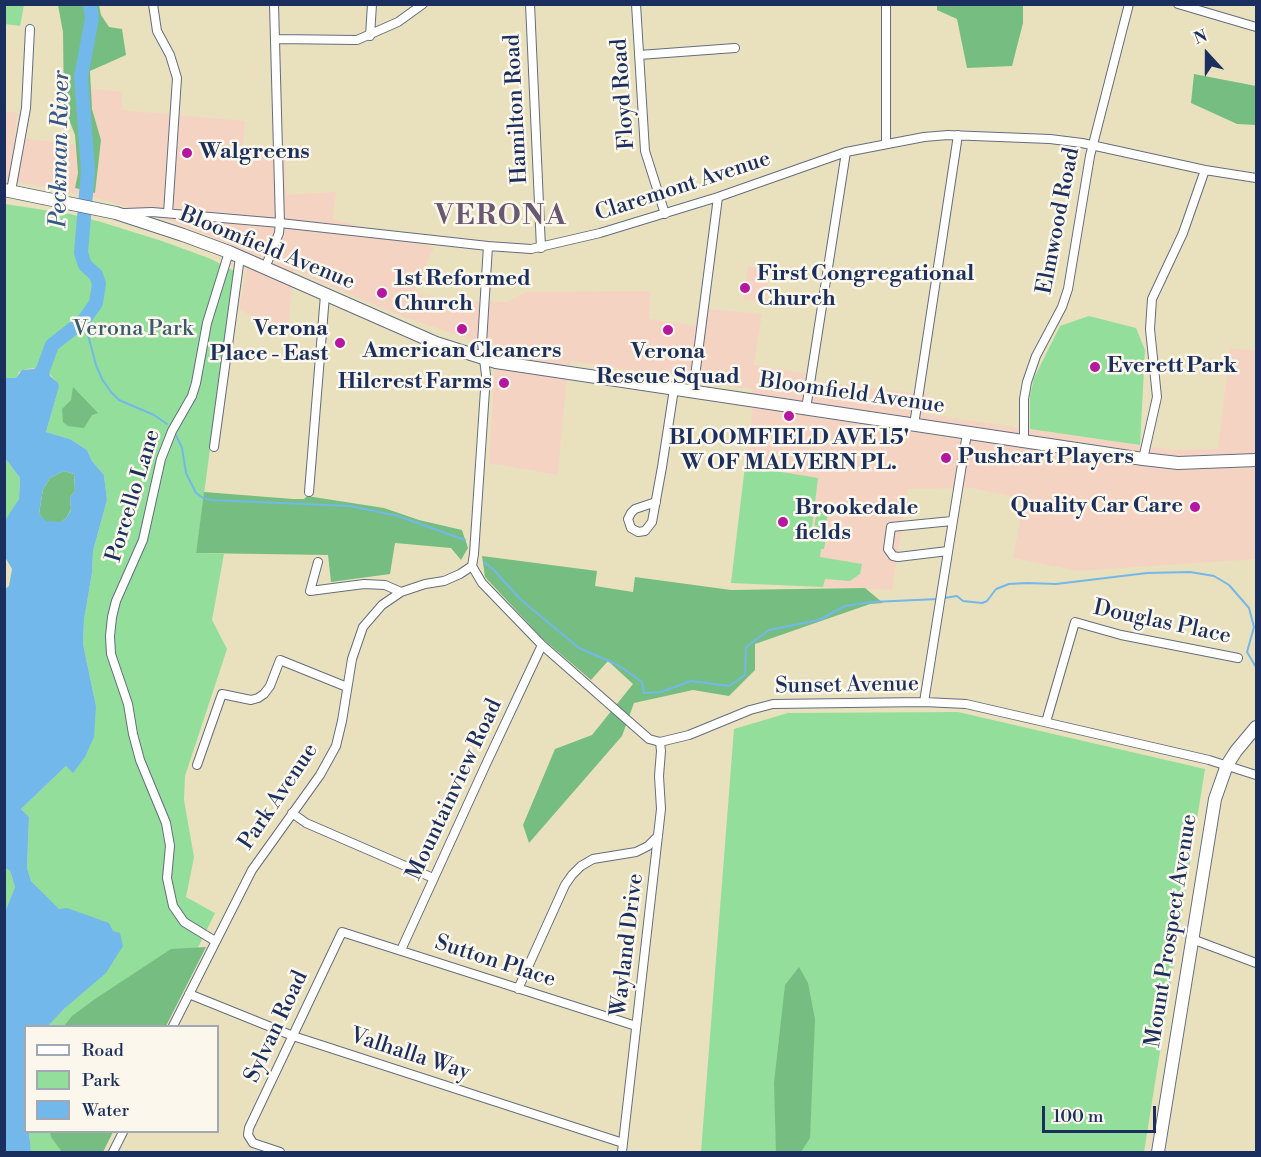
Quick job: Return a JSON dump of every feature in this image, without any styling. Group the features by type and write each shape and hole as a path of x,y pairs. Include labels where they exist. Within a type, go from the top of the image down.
{"main road":[{"name":"Bloomfield Avenue","path":"8,191 116,213 183,235 235,255 436,343 484,359 536,369 1143,459 1178,463 1257,460"},
{"name":"Mount Prospect Avenue","path":"1158,1152 1215,799 1227,765 1257,727"}],"street":[{"path":"153,4 157,31 170,55 177,78 168,213"},
{"path":"265,268 279,233 280,223 274,4"},
{"path":"370,36 372,4"},
{"path":"276,39 357,40 398,22 423,4"},
{"name":"Hamilton Road","path":"530,4 541,248"},
{"name":"Floyd Road","path":"636,4 645,151 665,213"},
{"path":"886,4 886,144"},
{"name":"Elmwood Road","path":"1024,442 1024,399 1027,382 1036,356 1058,315 1068,289 1092,145 1129,4"},
{"path":"1178,4 1257,27"},
{"path":"8,191 26,108 30,28"},
{"path":"639,54 735,48"},
{"path":"914,425 958,135"},
{"name":"Claremont Avenue","path":"116,213 168,213 488,246 541,248 718,198 846,152 924,137 958,135 1050,139 1092,145 1205,170 1257,178"},
{"path":"806,409 846,152"},
{"path":"1143,459 1157,397 1150,329 1152,299 1183,233 1205,170"},
{"path":"693,392 718,198"},
{"path":"488,246 482,343 486,375 474,554 471,566 482,583 542,645 660,746"},
{"path":"214,447 235,255"},
{"name":"Porcello Lane","path":"215,941 184,922 173,906 167,878 170,846 166,823 140,760 128,704 111,654 110,636 116,601 143,540 161,459 172,431 192,396 207,323 235,255"},
{"path":"309,492 325,294"},
{"path":"656,502 674,389"},
{"path":"924,702 967,433"},
{"path":"948,551 898,557 893,556 888,549 891,527 952,521"},
{"path":"318,562 310,591 364,584 385,585 401,592"},
{"name":"Park Avenue","path":"174,1025 252,870 320,775 336,746 352,659 363,627 382,605 401,592 425,584 444,581 471,566"},
{"name":"Douglas Place","path":"1046,722 1075,622 1121,635 1238,658"},
{"name":"Mountainview Road","path":"401,950 542,645"},
{"path":"197,765 222,694 251,700 258,698 270,686 280,660 346,687"},
{"name":"Sunset Avenue","path":"660,746 750,710 773,704 924,702 966,704 1209,760 1257,775"},
{"name":"Wayland Drive","path":"622,1152 661,809 660,746"},
{"path":"292,813 306,823 433,878"},
{"path":"518,988 565,885 572,875 581,866 593,860 636,852 648,846 658,836"},
{"name":"Sutton Place","path":"342,932 636,1026"},
{"name":"Sylvan Road","path":"280,1152 255,1145 249,1138 249,1128 342,932"},
{"path":"1192,939 1257,963"},
{"name":"Valhalla Way","path":"189,994 293,1036 623,1143"},
{"path":"113,1152 122,1133"}],"shaded area":[{"path":"89,88 122,92 122,110 245,121 243,153 285,153 286,195 336,192 333,219 434,247 415,290 423,295 506,302 526,292 650,291 649,319 695,326 699,308 762,314 754,365 815,375 815,381 929,395 926,414 1172,450 1218,449 1230,348 1256,351 1256,559 1078,571 1013,558 1024,499 973,488 908,489 892,590 731,583 752,415 752,389 571,361 566,386 558,475 489,463 494,375 498,349 396,314 294,270 287,336 239,309 246,273 247,251 158,216 100,199 5,179 4,111 18,113 14,137 76,145 78,173 75,188 95,193 101,140"},
{"path":"748,266 770,269 766,301 744,300"}],"green space":[{"path":"5,4 24,5 20,26 5,24"},
{"path":"58,5 99,5 101,15 109,27 122,29 126,55 90,71 92,109 101,140 95,193 75,188 78,173 75,135 64,106 63,32"},
{"path":"937,5 1023,6 1023,23 1012,66 967,68 957,19 937,10"},
{"path":"1194,74 1256,86 1256,125 1237,124 1191,103"},
{"name":"Verona Park","path":"5,204 70,214 101,222 211,259 234,271 196,553 224,554 212,620 227,649 185,776 184,800 194,857 186,897 215,913 159,1025 49,1025 65,1008 113,931 59,910 31,881 27,868 29,817 21,809 66,766 73,772 96,706 83,644 84,620 92,573 93,551 107,500 104,475 92,461 87,450 70,439 46,432 59,387 54,379 47,371 36,368 19,372 16,379 5,378"},
{"path":"1089,316 1136,328 1145,350 1140,445 1030,429 1030,396 1034,378 1060,326"},
{"path":"73,387 98,413 92,415 84,428 68,426 63,422 62,409 71,400"},
{"path":"5,458 20,478 19,499 5,522"},
{"path":"745,466 818,478 811,535 826,538 820,557 862,564 860,574 850,581 825,579 823,587 731,583"},
{"path":"64,471 74,474 75,491 70,497 71,509 61,522 46,522 39,514 43,489 50,478"},
{"path":"204,492 293,499 304,499 307,496 384,508 419,520 462,530 468,548 461,560 451,548 395,543 390,574 331,582 328,555 196,553"},
{"path":"817,511 828,512 825,535 813,533"},
{"path":"482,556 597,571 595,586 633,592 635,577 731,590 865,588 883,603 870,604 755,644 755,670 729,696 693,690 634,703 622,736 529,843 523,825 555,749 592,735 633,684 608,661 591,680 543,639 485,577"},
{"path":"958,712 1205,769 1144,1152 701,1152 734,729 788,713"},
{"path":"5,867 10,871 15,887 5,912"},
{"path":"206,947 167,1025 65,1025 72,1016 95,999 171,949"},
{"path":"799,967 808,983 815,1019 810,1138 801,1152 776,1152 774,1083 785,985"},
{"path":"29,1133 112,1133 102,1152 31,1152"},
{"path":"50,1133 112,1133 103,1152 62,1152"}],"water":[{"path":"39,365 48,368 50,376 58,383 59,387 46,432 70,439 87,450 92,461 104,475 107,500 93,551 92,573 84,620 83,644 96,706 94,737 85,757 73,773 66,766 21,809 29,817 27,868 31,881 59,909 67,908 109,923 113,931 120,933 123,946 106,973 49,1025 24,1025 24,1133 29,1133 31,1152 5,1152 5,912 15,887 10,871 4,867 4,590 9,586 12,569 5,557 4,522 19,499 20,478 5,458 4,378 16,378 22,370 34,369","holes":["64,471 74,474 75,491 70,497 71,510 61,522 46,521 39,514 43,489 50,478"]}],"waterway":[{"name":"Peckman River","path":"38,383 52,345 84,320 96,303 99,284 96,275 85,265 81,253 88,170 81,77 92,18 90,4"},
{"path":"84,320 96,365 111,392 119,400 154,415 167,424"},
{"path":"176,435 182,448 186,473 196,493 203,498 350,506 398,516 465,540"},
{"path":"484,562 520,599 579,648 618,665 642,682 644,693 661,692 691,681 729,686 745,675 746,647 769,630 819,620 845,606 872,602 938,599"},
{"path":"944,598 957,596 963,601 982,603 987,601 996,589 1009,584 1056,584 1147,573 1190,572 1214,576 1229,585 1249,608 1254,627 1247,652 1256,667"}],"place":[{"name":"Walgreens","path":"187,153"},
{"name":"First Congregational Church","path":"745,288"},
{"name":"1st Reformed Church","path":"382,293"},
{"name":"American Cleaners","path":"462,329"},
{"name":"Verona Rescue Squad","path":"668,330"},
{"name":"Verona Place - East","path":"340,343"},
{"name":"Everett Park","path":"1095,367"},
{"name":"Hilcrest Farms","path":"504,383"},
{"name":"BLOOMFIELD AVE 15' W OF MALVERN PL.","path":"789,416"},
{"name":"Pushcart Players","path":"946,458"},
{"name":"Quality Car Care","path":"1195,507"},
{"name":"Brookedale fields","path":"783,522"}],"district":[{"name":"VERONA","path":"501,217"}]}
